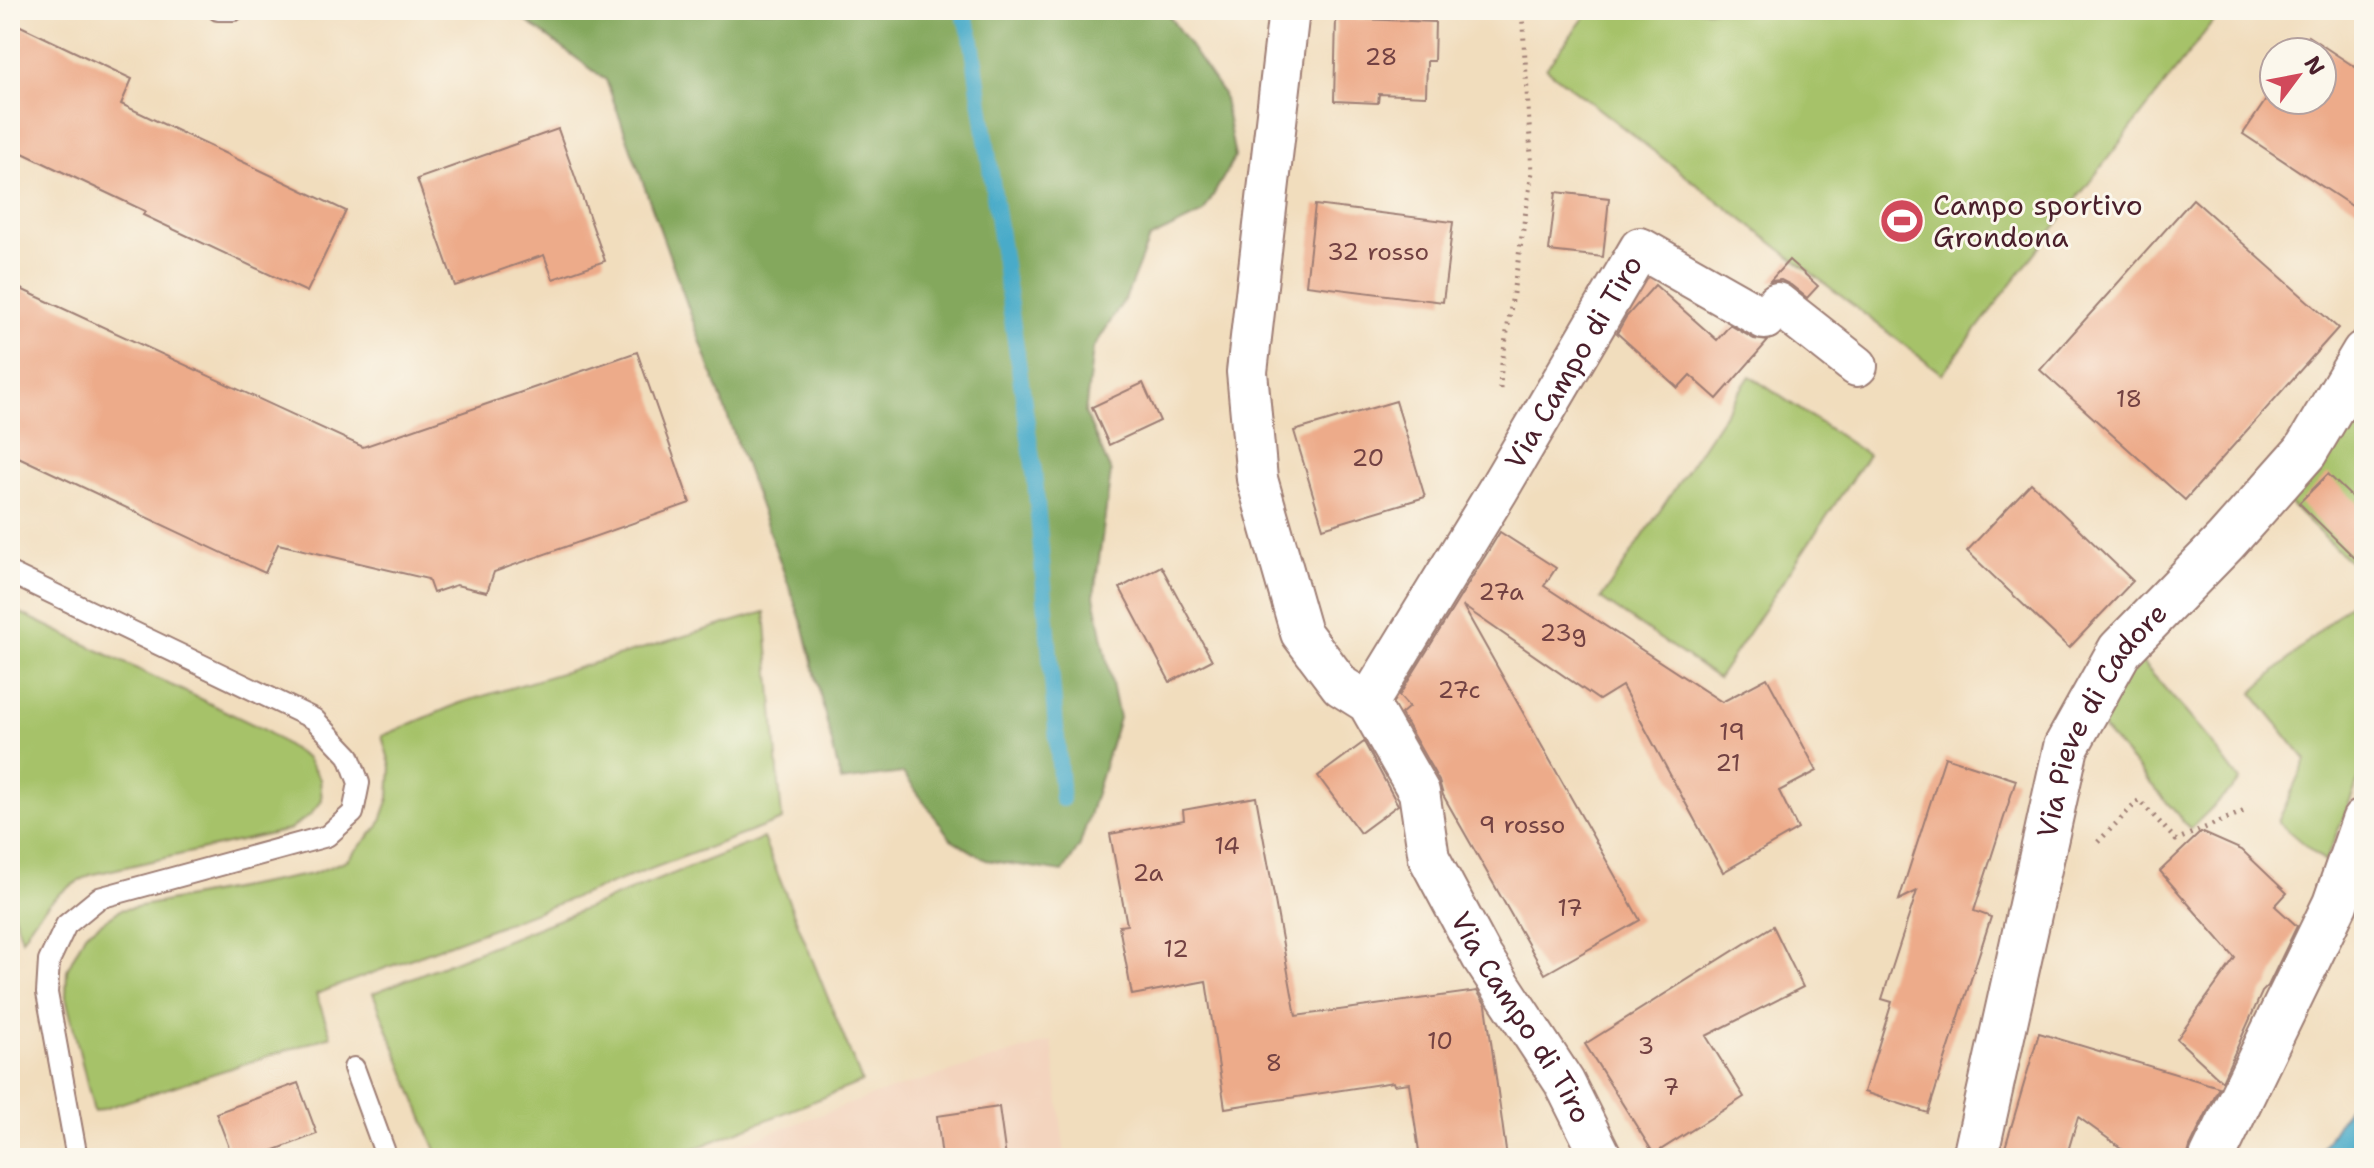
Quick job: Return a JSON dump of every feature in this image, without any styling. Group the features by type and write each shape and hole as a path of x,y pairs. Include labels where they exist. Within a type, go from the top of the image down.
{"street":[{"name":"Via Campo di Tiro","path":"1289,10 1247,372 1257,479 1301,633 1341,686 1368,703 1419,792 1429,858 1482,957 1564,1082 1602,1158"},
{"name":"Via Campo di Tiro","path":"1368,703 1640,248 1765,319 1777,303 1857,366"},
{"name":"Via Pieve di Cadore","path":"1975,1158 2066,747 2120,650 2226,541 2305,452 2364,353"},
{"path":"2212,1158 2335,904 2364,821"}],"lane":[{"path":"218,10 234,10"},
{"path":"10,573 314,719 349,756 359,783 353,813 327,836 99,898 66,925 49,961 47,993 77,1158"},
{"path":"354,1068 387,1158"}],"path":[{"path":"1500,400 1501,370 1532,172 1522,10"},
{"path":"2097,843 2139,800 2176,840 2247,810"}],"shaded area":[{"path":"1052,1041 1065,1158 702,1158 871,1096"}],"green space":[{"path":"511,10 1165,10 1223,94 1235,157 1203,213 1149,239 1126,297 1093,349 1085,413 1111,472 1094,596 1119,718 1080,845 1063,872 986,860 951,839 903,773 841,781 804,628 606,80"},
{"name":"Campo sportivo Grondona","path":"1590,10 2222,10 1942,374 1546,68"},
{"path":"1750,376 1868,455 1718,678 1601,599"},
{"path":"2364,403 2364,576 2289,503 2334,452"},
{"path":"2364,590 2364,767 2325,862 2278,822 2306,760 2252,693"},
{"path":"10,608 263,729 307,759 320,779 322,801 310,815 289,830 90,875 50,902 22,939 10,902"},
{"path":"765,612 782,820 316,994 331,1036 94,1112 66,997 67,970 85,934 120,910 312,874 347,860 379,826 389,798 391,767 382,736 460,703"},
{"path":"2140,660 2204,733 2240,781 2190,829 2098,723 2118,684"},
{"path":"763,838 862,1082 671,1158 439,1158 373,993"}],"water":[{"path":"2364,1082 2364,1158 2316,1158"}],"building":[{"path":"1336,18 1435,22 1434,61 1427,61 1426,96 1379,94 1378,103 1334,101"},
{"path":"10,21 132,79 121,104 346,211 307,292 143,215 145,211 10,147"},
{"path":"2338,56 2364,73 2364,214 2243,134 2258,112 2258,116 2338,116"},
{"path":"558,129 605,261 553,279 544,255 455,286 417,179"},
{"path":"1556,192 1609,198 1603,257 1549,251"},
{"path":"2193,199 2338,328 2185,500 2040,370"},
{"path":"1315,205 1453,222 1443,302 1306,285"},
{"path":"1789,260 1818,286 1807,298 1781,280 1770,281"},
{"path":"10,284 363,447 637,352 690,503 494,572 487,592 456,585 433,593 428,579 278,544 265,573 10,453"},
{"path":"1655,285 1717,340 1730,325 1754,339 1768,341 1717,399 1690,375 1678,388 1617,333 1626,317"},
{"path":"1143,383 1160,421 1109,445 1092,407"},
{"path":"1396,401 1425,497 1323,528 1294,431"},
{"path":"2328,474 2364,509 2364,567 2299,503"},
{"path":"2031,483 2133,581 2069,648 1967,551"},
{"path":"1500,532 1556,568 1544,586 1722,702 1767,678 1817,771 1779,791 1798,829 1723,872 1622,686 1599,700 1463,606 1640,920 1545,974 1443,795 1439,781 1401,714 1409,707 1399,696"},
{"path":"1161,566 1212,660 1170,682 1120,588"},
{"path":"1364,742 1398,805 1360,833 1318,776"},
{"path":"1945,757 2016,780 1974,911 1991,917 1928,1113 1864,1092 1892,1002 1882,999 1917,891 1899,900"},
{"path":"1256,797 1296,1016 1477,991 1486,1005 1507,1158 1420,1158 1409,1083 1394,1085 1393,1082 1225,1108 1206,981 1132,995 1119,926 1127,925 1110,834 1184,820 1183,810"},
{"path":"2201,832 2242,850 2287,893 2275,906 2297,926 2268,986 2262,992 2222,1081 2177,1039 2235,958 2160,871"},
{"path":"1773,926 1803,987 1706,1036 1744,1097 1654,1154 1585,1044"},
{"path":"2039,1033 2219,1087 2187,1158 2135,1158 2078,1117 2066,1158 2002,1158"},
{"path":"298,1083 317,1134 254,1158 233,1158 216,1113"},
{"path":"999,1107 1006,1158 942,1158 937,1116"}],"waterway":[{"path":"962,10 971,35 1035,479 1062,799"}],"place":[{"name":"Campo sportivo Grondona","path":"1902,221"}]}
